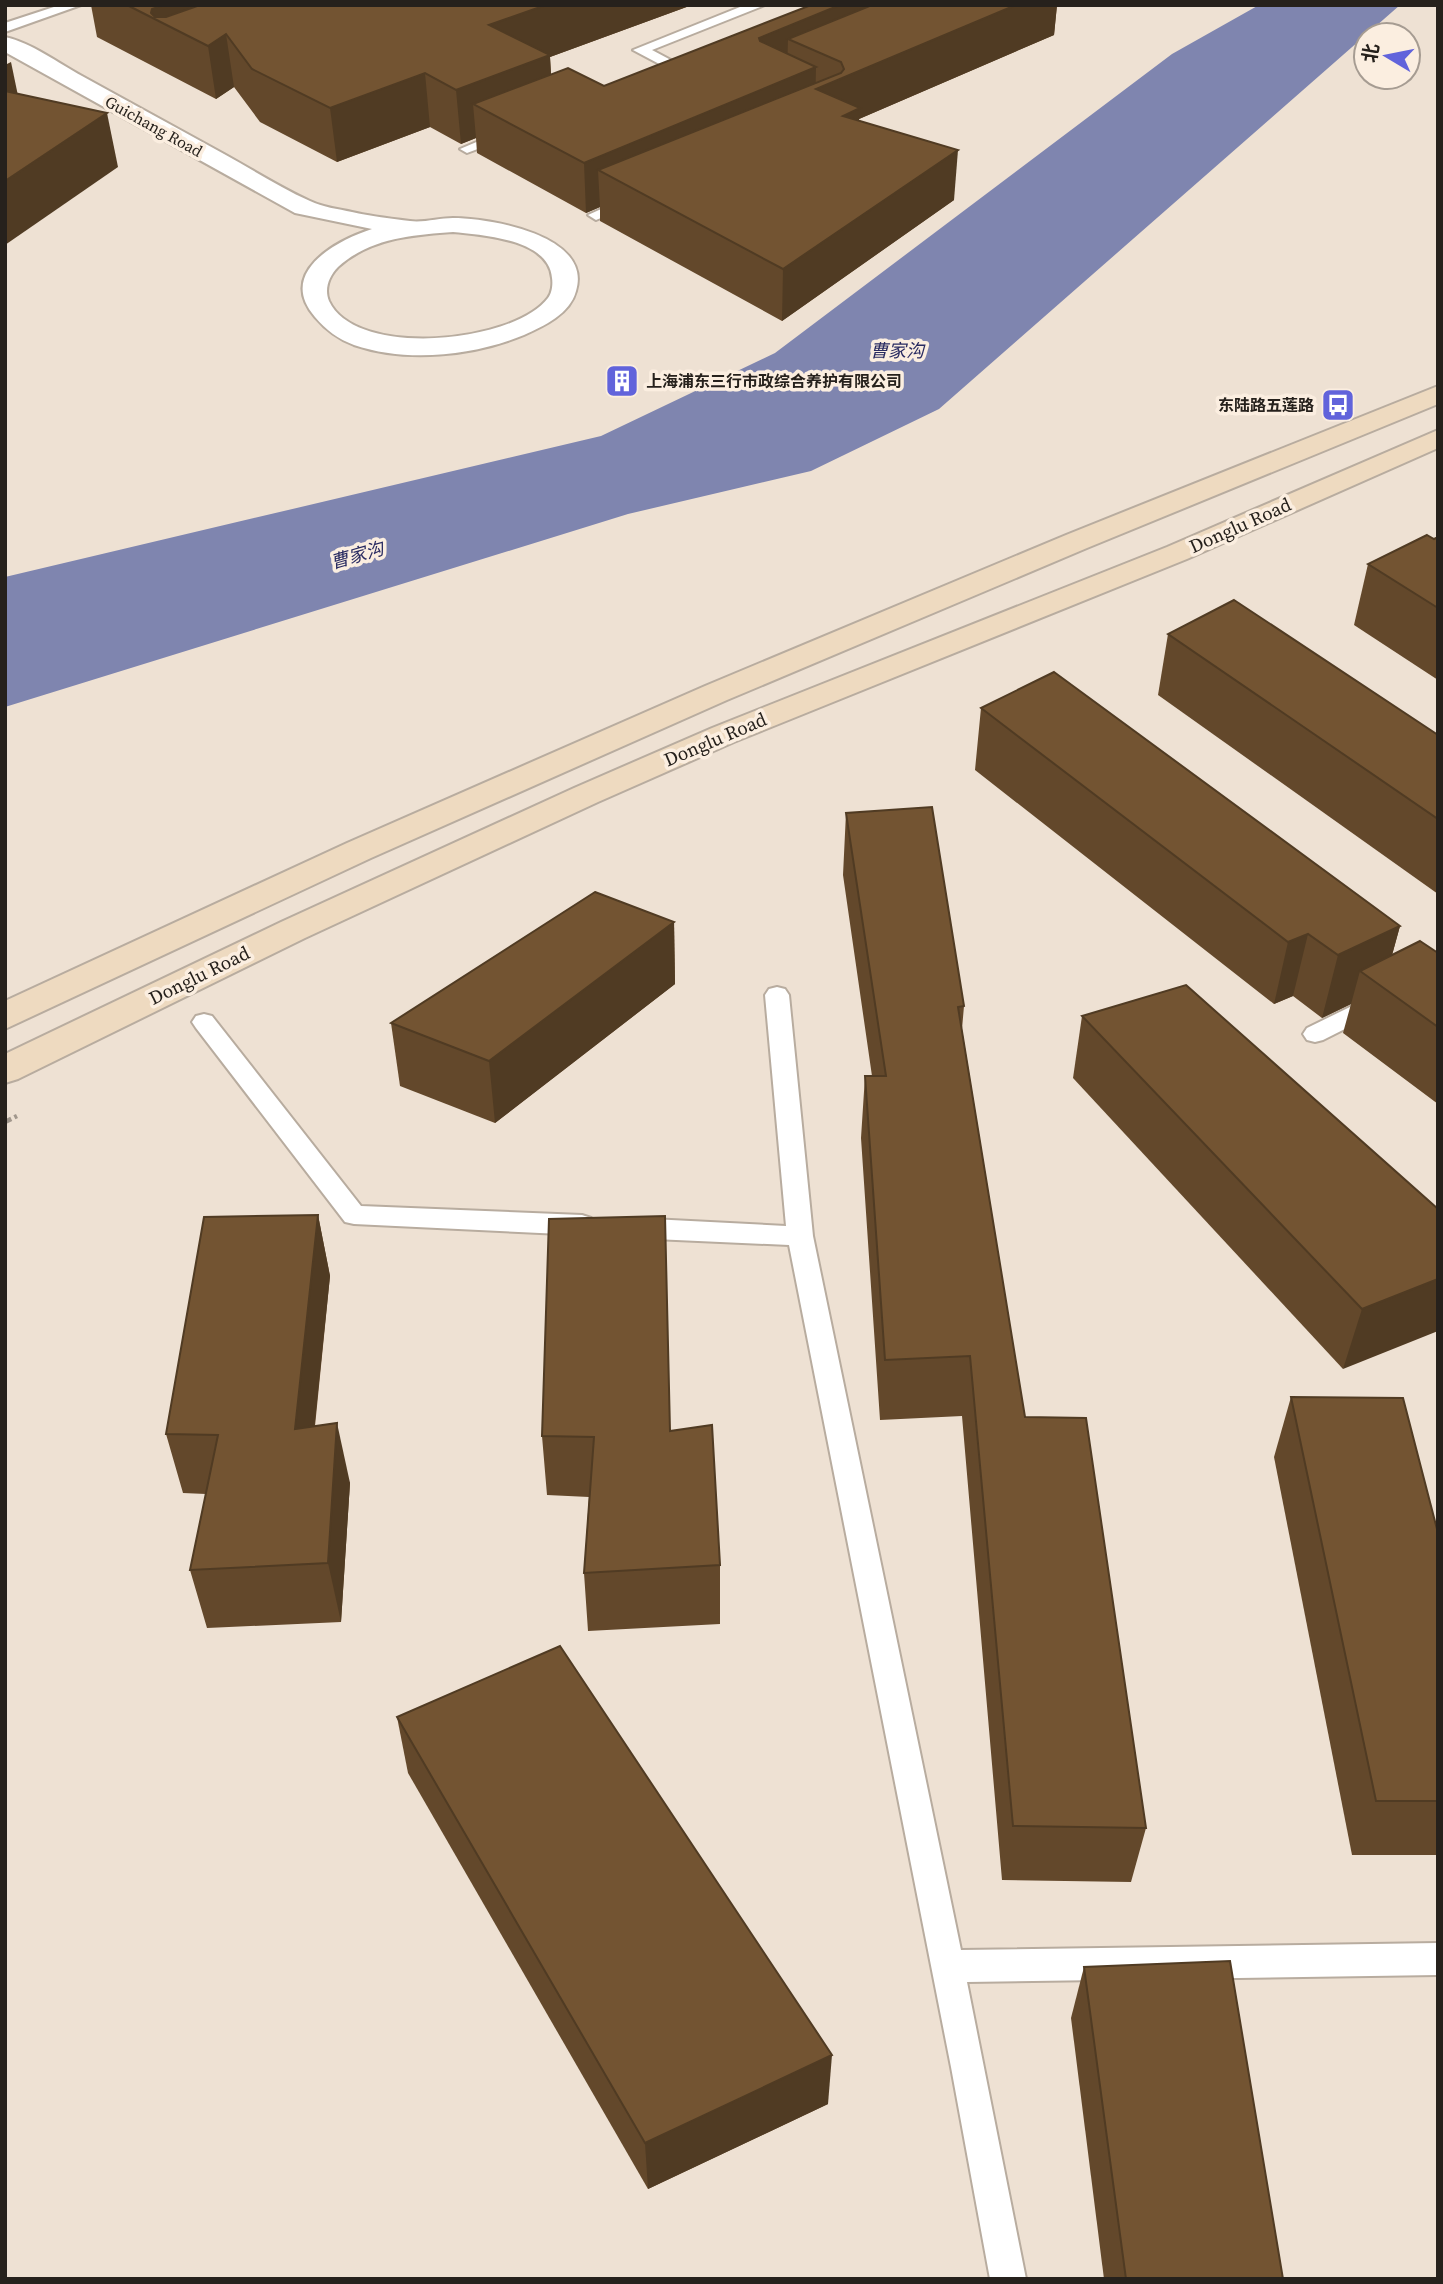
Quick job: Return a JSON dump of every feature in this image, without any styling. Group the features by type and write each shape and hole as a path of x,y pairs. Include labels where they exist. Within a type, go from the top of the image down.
{"main road":[{"path":"5,1016 259,895 552,763 1438,394"},
{"name":"Donglu Road","path":"5,1070 293,930 586,795 723,735 1177,553 1438,438"}],"street":[{"name":"Guichang Road","path":"5,43 304,208 355,220 421,227 484,227 513,233 536,243 554,255 565,270 566,285 559,301 544,316 522,329 493,339 438,347 393,345 339,327 322,314 314,298 315,282 324,267 340,253 363,241 421,227"},
{"name":"Guichang Road","path":"304,208 321,234 324,267"}],"lane":[{"path":"5,27 74,5"},
{"path":"640,82 677,67 640,50 758,5"},
{"path":"467,149 517,130"},
{"path":"596,215 646,194"},
{"path":"1315,1034 1438,972"},
{"path":"776,995 800,1236 948,1966 1008,2279"},
{"path":"204,1022 355,1214 800,1236"},
{"path":"948,1966 1438,1959"}],"water":[{"name":"曹家沟","path":"1259,5 1400,5 1382,21 1352,21 1352,47 939,409 811,471 628,514 5,707 5,577 601,436 775,353 1172,54"}],"building":[{"path":"127,5 164,5 152,9 151,13 155,17 166,17 200,5 546,5 489,25 550,55 456,90 425,73 330,108 252,69 226,34 208,46"},
{"path":"811,5 840,5 759,38 760,41 816,67 584,163 473,104 568,68 604,86"},
{"path":"872,5 1016,5 816,89 860,108 843,116 958,150 783,269 598,170 841,73 844,69 841,62 788,39"},
{"path":"5,91 107,113 5,181"},
{"path":"1427,535 1434,539 1438,537 1438,608 1368,564"},
{"path":"1234,600 1438,735 1438,819 1168,634"},
{"path":"1054,672 1400,926 1338,955 1308,934 1288,942 981,708"},
{"path":"932,807 964,1006 958,1007 1025,1417 1086,1418 1146,1828 1013,1826 970,1356 885,1360 865,1076 886,1076 846,813"},
{"path":"595,892 674,922 489,1061 391,1023"},
{"path":"1420,941 1438,953 1438,1027 1360,971"},
{"path":"1186,985 1438,1209 1438,1279 1362,1309 1082,1016"},
{"path":"318,1215 295,1429 337,1423 328,1563 190,1570 218,1435 166,1434 204,1217"},
{"path":"665,1216 670,1431 712,1425 720,1565 584,1573 594,1437 542,1436 549,1219"},
{"path":"1291,1397 1403,1398 1438,1533 1438,1801 1376,1801"},
{"path":"560,1646 832,2055 645,2143 397,1717"},
{"path":"1230,1961 1283,2279 1126,2279 1084,1967"}],"place":[{"name":"上海浦东三行市政综合养护有限公司","path":"622,381"},
{"name":"东陆路五莲路","path":"1338,405"}]}
